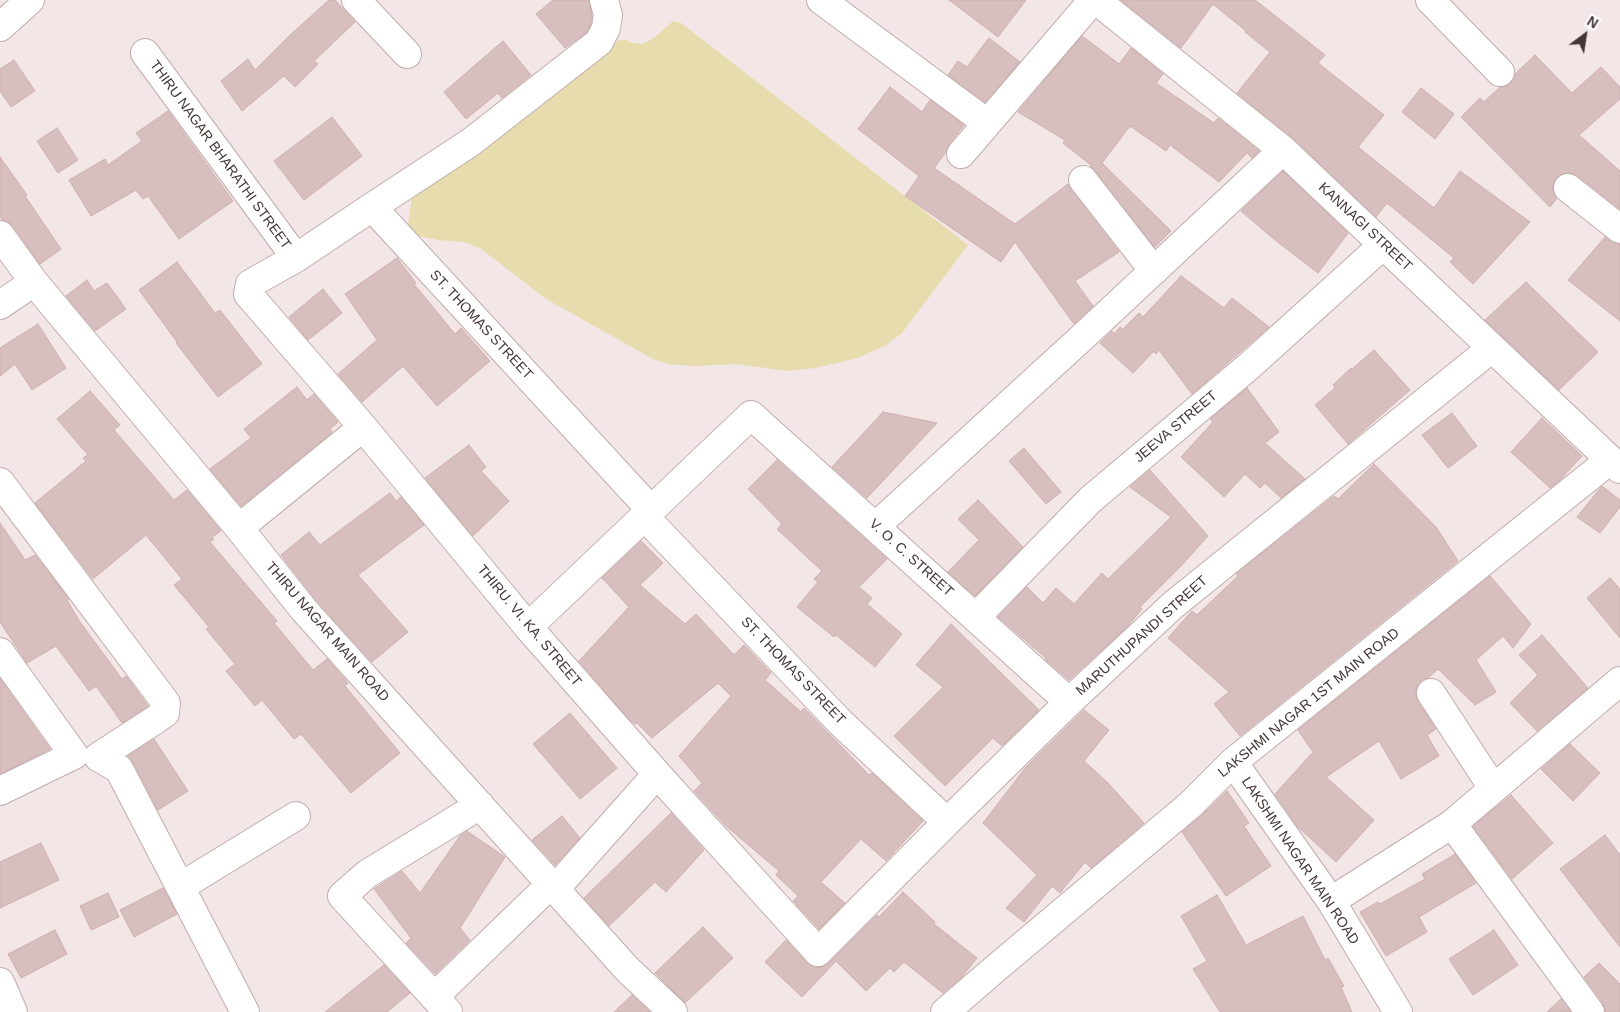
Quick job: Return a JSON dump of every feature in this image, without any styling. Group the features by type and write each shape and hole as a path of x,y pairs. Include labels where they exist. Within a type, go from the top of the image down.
{"street":[{"path":"356,0 407,54"},
{"path":"296,258 470,142 599,42 606,28 608,15 604,0"},
{"path":"821,0 987,123"},
{"path":"1430,0 1500,72"},
{"path":"962,154 987,123 1098,1"},
{"name":"KANNAGI STREET","path":"1098,1 1283,150 1615,464"},
{"name":"THIRU NAGAR BHARATHI STREET","path":"145,53 296,258"},
{"path":"876,526 1283,150"},
{"path":"1083,180 1154,271"},
{"path":"1568,188 1620,229"},
{"name":"ST. THOMAS STREET","path":"372,207 647,513 841,723 947,822"},
{"name":"THIRU NAGAR MAIN ROAD","path":"0,235 34,282 240,528 304,610 628,970 673,1012"},
{"name":"JEEVA STREET","path":"976,617 1090,500 1248,367 1383,245"},
{"name":"THIRU. VI. KA. STREET","path":"296,258 250,284 248,294 363,427 528,627 657,774 818,952"},
{"path":"0,305 34,282"},
{"name":"MARUTHUPANDI STREET","path":"818,952 1069,702 1173,605 1492,348"},
{"name":"V. O. C. STREET","path":"647,513 752,415 1069,702"},
{"path":"240,528 363,427"},
{"name":"LAKSHMI NAGAR 1ST MAIN ROAD","path":"945,1012 1190,805 1233,762 1615,464"},
{"path":"0,482 166,703 164,712 160,716 98,757 119,769 245,1012"},
{"path":"528,627 647,513"},
{"path":"0,652 74,755 0,791"},
{"path":"1331,902 1452,824 1620,681"},
{"path":"1431,693 1493,788"},
{"name":"LAKSHMI NAGAR MAIN ROAD","path":"1233,762 1331,902 1398,1012"},
{"path":"480,805 367,874 342,896 441,1005 657,774"},
{"path":"180,887 296,816"},
{"path":"1452,824 1590,1012"},
{"path":"0,982 13,1012"}],"shaded area":[{"path":"673,21 681,23 968,245 902,333 886,345 858,358 815,368 788,371 736,364 695,366 668,364 653,359 546,299 480,248 464,242 438,240 414,235 408,225 412,197 475,155 543,105 603,50 620,40 643,44 655,37"}],"building":[{"path":"329,0 335,0 355,22 314,61 318,64 295,87 284,76 242,111 221,81 248,59 255,70"},
{"path":"553,0 589,0 592,16 587,32 565,48 536,14"},
{"path":"949,0 1026,0 998,37"},
{"path":"1121,0 1255,0 1325,55 1318,63 1384,115 1358,147 1434,208 1460,171 1530,222 1473,284 1450,262 1454,258 1387,203 1376,217 1294,139 1237,93 1270,52 1213,4 1181,48"},
{"path":"1082,36 1119,64 1131,48 1163,74 1156,83 1214,123 1218,118 1259,151 1252,158 1247,153 1219,182 1170,145 1166,151 1130,126 1102,163 1171,231 1155,247 1092,166 1063,143 1065,140 1018,112"},
{"path":"989,38 1020,62 985,102 948,75 958,61 967,67"},
{"path":"503,41 531,75 502,98 498,93 466,119 444,92"},
{"path":"1535,55 1572,93 1601,67 1620,87 1620,99 1579,135 1620,171 1620,209 1578,176 1570,173 1562,174 1555,179 1553,193 1557,198 1550,207 1461,117 1480,98 1484,102 1500,87 1510,84 1515,74"},
{"path":"14,60 35,91 11,107 0,91 0,69"},
{"path":"890,87 922,112 930,100 964,125 934,168 1015,224 1068,184 1119,252 1075,281 1093,306 1074,324 1015,242 1001,262 905,196 919,176 858,129"},
{"path":"1421,88 1454,114 1435,139 1402,112"},
{"path":"168,111 233,201 179,239 148,196 143,199 136,190 91,216 69,180 105,159 108,165 142,141 136,133"},
{"path":"332,117 362,156 304,200 274,161"},
{"path":"57,128 78,160 58,173 37,141"},
{"path":"0,157 27,195 25,196 61,249 40,264 13,226 7,221 2,220 0,216"},
{"path":"1283,171 1348,233 1318,273 1241,211"},
{"path":"1605,237 1611,242 1620,244 1620,321 1568,280"},
{"path":"397,258 416,283 414,284 455,334 461,328 490,361 437,406 403,366 362,402 338,374 377,340 345,294"},
{"path":"177,262 215,313 220,310 262,364 218,397 176,343 139,290"},
{"path":"1181,276 1224,308 1232,298 1269,327 1192,394 1159,350 1156,354 1154,351 1133,373 1100,343 1112,331 1114,334 1120,327 1123,329 1139,313 1143,317"},
{"path":"87,280 94,291 107,283 126,309 95,331 66,296"},
{"path":"1526,282 1598,352 1559,390 1485,320"},
{"path":"323,289 342,313 308,340 289,317"},
{"path":"38,324 66,368 32,390 15,364 0,376 0,348"},
{"path":"1374,350 1410,390 1348,444 1315,405 1335,388 1333,385 1351,368"},
{"path":"297,387 307,400 314,394 338,422 330,429 332,432 241,506 210,469 251,438 244,429"},
{"path":"1247,388 1279,432 1265,443 1305,479 1281,498 1265,483 1260,488 1245,474 1224,497 1181,457 1213,422 1210,419"},
{"path":"90,391 120,425 114,430 174,500 187,490 221,531 212,537 214,539 210,542 277,621 274,623 313,670 327,659 348,683 345,686 400,753 351,793 301,734 294,739 262,700 255,706 226,671 235,664 206,629 209,627 174,585 182,579 146,535 93,579 35,503 86,461 83,458 88,455 57,419"},
{"path":"883,412 937,423 867,498 832,467"},
{"path":"1452,413 1477,446 1448,468 1422,435"},
{"path":"1542,418 1582,456 1550,488 1511,452"},
{"path":"469,445 486,467 481,471 509,501 473,536 425,478"},
{"path":"1024,448 1061,492 1046,504 1009,461"},
{"path":"777,460 887,559 859,587 872,598 867,604 902,634 875,667 836,635 834,637 797,607 818,582 814,579 822,571 777,529 782,524 748,489"},
{"path":"1374,464 1436,527 1458,561 1240,736 1214,704 1229,692 1168,638 1192,611 1197,615 1238,576 1236,574 1334,496 1338,499"},
{"path":"1150,470 1208,536 1140,607 1142,609 1126,628 1069,680 998,617 1027,587 1043,603 1056,588 1074,604 1102,573 1108,579 1171,517 1130,487"},
{"path":"1602,486 1620,500 1620,507 1600,533 1577,517"},
{"path":"390,493 396,501 401,497 424,525 358,575 408,632 372,662 316,600 281,555 309,532 320,545"},
{"path":"978,500 1023,547 975,596 948,572 979,540 958,519"},
{"path":"0,523 25,560 35,555 69,599 67,600 80,622 122,679 126,676 148,706 122,723 96,686 89,691 56,646 27,663 0,622"},
{"path":"641,541 663,563 640,585 685,624 696,614 734,655 744,645 771,673 765,680 801,712 804,708 869,775 872,773 923,821 886,861 861,839 821,882 845,903 819,929 793,901 798,896 776,875 779,871 726,826 694,791 702,783 679,756 731,696 718,683 652,738 637,723 635,724 630,720 579,661 629,607 602,578"},
{"path":"1490,576 1531,624 1513,648 1503,636 1476,660 1496,692 1475,705 1438,669 1428,678 1422,680 1417,686 1415,693 1418,702 1436,729 1427,735 1439,756 1401,779 1379,741 1326,777 1374,820 1336,862 1298,827 1275,794 1313,752 1298,730"},
{"path":"1610,578 1620,589 1620,638 1587,598"},
{"path":"951,624 1039,710 1002,746 993,738 945,786 894,736 943,687 916,665"},
{"path":"1542,635 1588,688 1537,731 1510,703 1538,675 1519,655"},
{"path":"0,679 50,749 0,774"},
{"path":"1084,710 1109,730 1084,761 1108,783 1144,823 1091,868 1085,862 1060,893 1052,886 1024,922 1006,908 1037,875 983,823 1026,767"},
{"path":"570,713 617,768 580,799 533,744"},
{"path":"154,739 188,791 158,810 128,756"},
{"path":"1570,744 1600,773 1573,801 1541,769"},
{"path":"1227,791 1249,823 1244,826 1271,866 1226,896 1182,832"},
{"path":"1511,795 1553,843 1512,879 1473,826"},
{"path":"671,813 704,850 666,892 655,882 609,926 584,898"},
{"path":"562,816 580,838 555,865 532,840"},
{"path":"467,831 505,857 460,928 470,940 435,974 406,943 411,938 374,889 402,871 420,893 460,836"},
{"path":"1605,835 1620,855 1620,947 1560,869"},
{"path":"41,843 59,880 0,908 0,862"},
{"path":"1455,854 1476,883 1419,917 1427,932 1386,956 1360,912 1378,902 1380,904 1425,879 1422,874"},
{"path":"163,888 177,914 134,937 120,910"},
{"path":"903,892 935,922 934,924 977,958 961,978 943,993 904,962 894,972 890,968 866,991 836,961 802,997 765,962 786,940 807,963 814,967 822,967 829,963 877,915 879,917"},
{"path":"108,893 119,917 91,930 80,906"},
{"path":"1217,895 1246,945 1303,916 1325,960 1328,958 1344,986 1341,987 1352,1012 1220,1012 1193,969 1207,961 1181,916"},
{"path":"703,927 733,958 685,1003 655,973"},
{"path":"55,930 67,954 21,978 8,954"},
{"path":"1494,930 1518,965 1473,995 1449,959"},
{"path":"1599,963 1620,984 1620,1012 1605,1012 1603,1003 1584,977"},
{"path":"384,965 410,993 387,1012 325,1012"},
{"path":"632,995 650,1012 614,1012"},
{"path":"1561,999 1571,1012 1547,1012"}]}
